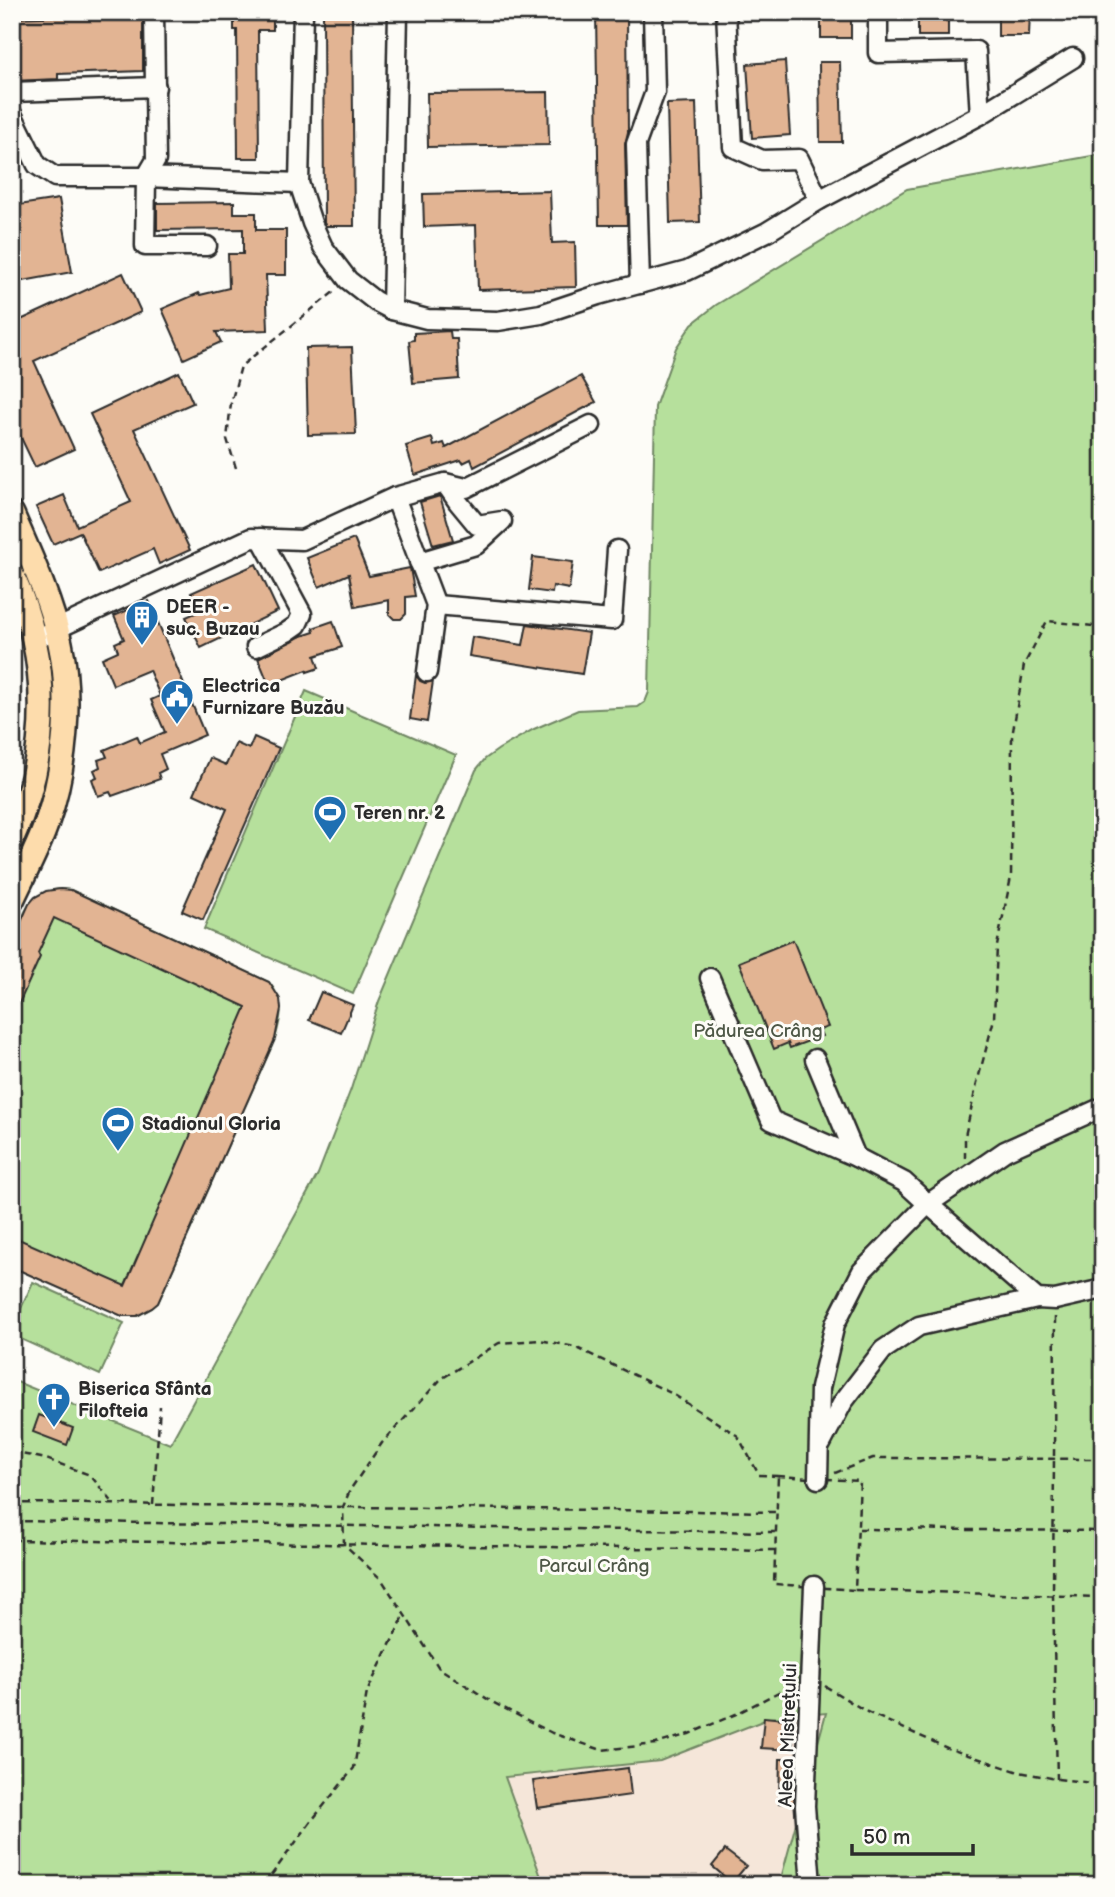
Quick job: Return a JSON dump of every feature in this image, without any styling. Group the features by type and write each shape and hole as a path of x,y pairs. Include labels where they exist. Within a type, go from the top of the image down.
{"main road":[{"path":"12,514 39,575 57,630 66,707 61,764 47,823 12,900"},
{"path":"12,575 35,639 40,677 41,734 31,790 12,838"}],"lane":[{"path":"154,12 156,160 146,177 145,246 207,246"},
{"path":"303,12 299,183 312,223 323,247 348,280 375,301 392,310 427,319 498,321 541,314 598,295 687,271 767,232 819,200 980,115 1073,58"},
{"path":"392,310 398,12"},
{"path":"640,284 636,144 654,92 653,12"},
{"path":"726,12 733,147 762,160 799,159 819,200"},
{"path":"878,12 878,53 976,51 980,115"},
{"path":"12,92 156,87"},
{"path":"12,114 37,165 55,177 146,177 299,183"},
{"path":"462,495 591,425"},
{"path":"35,639 251,538 302,540 395,497 445,483 462,495 477,525 476,545"},
{"path":"395,497 436,605 427,672"},
{"path":"419,562 476,545 502,521 477,525"},
{"path":"256,647 297,625 302,614 261,538"},
{"path":"436,605 612,620 617,550"},
{"path":"710,978 771,1119 904,1182 928,1205 1046,1299"},
{"path":"815,1059 856,1157"},
{"path":"818,1479 820,1388 835,1324 862,1271 928,1205 1005,1151 1103,1107"},
{"path":"819,1447 843,1402 883,1350 919,1326 1046,1299 1074,1297 1103,1289"},
{"name":"Aleea Mistrețului","path":"811,1885 804,1806 814,1586"}],"path":[{"path":"236,468 227,439 231,403 241,366 348,280"},
{"path":"965,1179 965,1136 994,1019 997,946 1011,877 1012,737 1024,664 1047,621 1103,627"},
{"path":"12,1307 20,1289"},
{"path":"1046,1299 1055,1458 1053,1595 1057,1779"},
{"path":"855,1590 860,1481 759,1475 738,1436 671,1393 575,1347 540,1340 499,1343 441,1379 382,1443 350,1490 343,1507 344,1544 382,1580 439,1668 492,1702 552,1733 601,1750 656,1744 689,1734 736,1714 810,1676 867,1713 947,1748 1019,1772 1103,1784"},
{"path":"152,1505 160,1406"},
{"path":"12,1452 46,1459 90,1475 114,1504"},
{"path":"818,1479 873,1458 1103,1459"},
{"path":"778,1476 774,1584 855,1590 1103,1597"},
{"path":"12,1503 776,1512"},
{"path":"12,1521 776,1532"},
{"path":"859,1529 1103,1531"},
{"path":"12,1540 776,1550"},
{"path":"264,1885 354,1768 367,1692 405,1614"}],"shaded area":[{"path":"827,1713 777,1885 544,1885 505,1777 660,1761 770,1718"}],"green space":[{"path":"1103,154 1103,1885 777,1885 826,1713 770,1718 660,1761 505,1777 544,1885 12,1885 12,1380 170,1444 318,1174 351,1089 379,1001 476,770 499,749 534,729 578,710 638,707 645,702 649,692 655,407 676,348 692,324 716,305 907,189"},
{"name":"Teren nr. 2","path":"306,691 456,755 353,994 204,929"},
{"name":"Stadionul Gloria","path":"71,890 269,982 280,1002 275,1039 158,1303 137,1316 12,1267 12,942 33,900 48,891"},
{"path":"33,1282 124,1323 100,1375 12,1335 12,1328"}],"building":[{"path":"234,12 273,12 273,30 258,30 259,158 238,158 237,30 234,30"},
{"path":"323,12 352,12 354,226 326,226 324,223"},
{"path":"596,12 627,12 627,225 599,225"},
{"path":"821,12 851,12 851,38 821,38"},
{"path":"918,12 948,12 948,36 918,36"},
{"path":"998,12 1030,12 1029,36 998,36"},
{"path":"143,14 143,71 58,74 58,79 12,81 12,18"},
{"path":"785,61 790,135 752,138 747,64"},
{"path":"819,62 840,62 842,142 820,142"},
{"path":"548,92 549,145 428,147 427,93"},
{"path":"696,103 700,222 670,223 667,104"},
{"path":"550,191 552,243 575,242 576,287 478,290 476,225 424,227 423,194"},
{"path":"59,199 72,272 12,283 12,206"},
{"path":"234,202 234,213 256,213 256,230 286,230 286,275 266,275 268,330 216,332 221,342 184,359 162,309 199,293 200,295 229,288 228,254 243,254 243,229 157,230 157,203"},
{"path":"123,273 141,312 34,361 74,449 35,467 12,419 12,324"},
{"path":"450,331 451,339 457,339 459,379 413,383 409,341 414,340 414,333"},
{"path":"352,347 356,434 308,435 306,348"},
{"path":"179,372 193,403 134,429 190,550 159,564 153,549 99,573 80,532 53,544 36,507 64,495 77,526 131,502 90,414"},
{"path":"581,376 596,402 474,467 471,459 463,463 461,460 415,475 406,446 432,438 434,446 444,443 446,448"},
{"path":"440,496 453,540 433,545 420,502"},
{"path":"354,539 369,576 410,568 415,596 406,597 406,614 401,619 394,619 389,614 389,600 355,607 349,574 319,587 307,558"},
{"path":"533,557 573,562 569,589 553,586 552,593 529,590"},
{"path":"256,564 278,611 201,648 186,617 200,611 191,593"},
{"path":"149,601 205,735 160,754 166,769 158,773 160,779 112,796 110,792 98,796 92,779 97,777 94,770 100,767 98,760 107,757 104,750 137,736 140,743 165,732 151,700 160,696 149,670 113,685 102,658 118,651 115,643 124,639 114,616"},
{"path":"333,621 342,647 315,656 319,668 269,685 258,658 314,632 313,628"},
{"path":"527,624 589,633 582,674 469,656 472,637 523,645"},
{"path":"416,675 425,683 433,681 427,722 410,719"},
{"path":"254,737 279,748 203,920 182,911 227,809 194,794 210,758 226,765 236,743 249,749"},
{"path":"71,890 269,982 280,999 281,1009 275,1039 158,1303 137,1316 122,1316 12,1267 12,1236 125,1286 246,1007 54,918 12,1019 12,942 29,904 35,897 46,891"},
{"path":"793,940 828,1027 819,1030 822,1036 790,1048 788,1043 774,1049 739,962"},
{"path":"321,992 353,1005 341,1033 309,1020"},
{"path":"39,1415 73,1428 67,1445 33,1432"},
{"path":"764,1717 795,1720 792,1750 761,1748"},
{"path":"780,1759 796,1759 794,1804 779,1803"},
{"path":"628,1768 631,1795 537,1808 533,1781"},
{"path":"725,1850 746,1866 732,1883 712,1866"}],"place":[{"name":"DEER - suc. Buzau","path":"142,647"},
{"name":"Electrica Furnizare Buzău","path":"177,726"},
{"name":"Teren nr. 2","path":"330,842"},
{"name":"Stadionul Gloria","path":"118,1153"},
{"name":"Biserica Sfânta Filofteia","path":"54,1429"}],"park label":[{"name":"Pădurea Crâng","path":"758,1030"},
{"name":"Parcul Crâng","path":"594,1565"}]}
